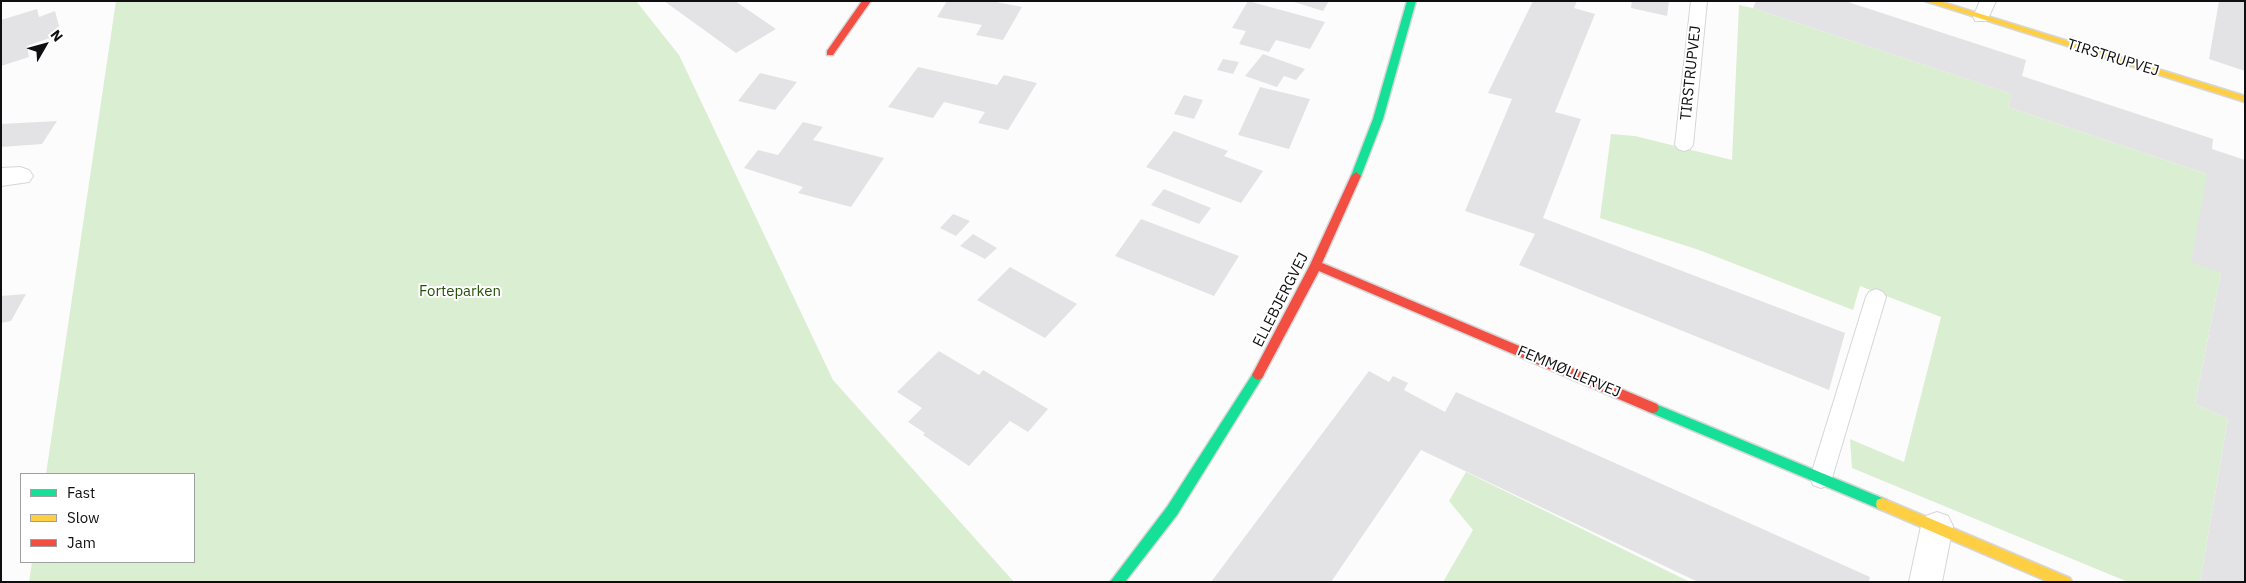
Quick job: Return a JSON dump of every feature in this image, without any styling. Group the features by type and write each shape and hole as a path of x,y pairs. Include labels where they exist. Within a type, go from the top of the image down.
{"street":[{"path":"830,53 867,1"},
{"name":"ELLEBJERGVEJ","path":"1117,582 1182,494 1266,362 1316,265 1352,188 1378,118 1412,1"},
{"name":"TIRSTRUPVEJ","path":"1930,1 2245,99"},
{"name":"FEMMØLLERVEJ","path":"1316,265 1937,526 2065,582"},
{"path":"1925,582 1937,526"}],"lane":[{"name":"TIRSTRUPVEJ","path":"1684,145 1699,1"},
{"path":"1981,17 1988,1"},
{"path":"1822,478 1876,297"}],"green space":[{"name":"Forteparken","path":"116,1 636,1 679,55 833,380 1014,582 29,582 32,563 195,563 195,473 46,473"},
{"path":"1739,5 2012,94 2008,107 2207,174 2221,273 2195,404 2228,419 2200,582 2128,582 1852,468 1850,439 1904,462 1941,317 1860,286 1853,310 1699,250 1600,218 1611,134 1635,136 1732,160"},
{"path":"1466,472 1690,582 1443,582 1473,530 1449,501"}],"building":[{"path":"664,1 735,1 776,29 736,53"},
{"path":"947,1 991,1 1022,7 1003,40 976,35 982,25 937,17"},
{"path":"1248,1 1325,22 1310,49 1276,40 1269,52 1239,44 1246,31 1232,28"},
{"path":"1291,1 1329,1 1323,11"},
{"path":"1533,1 1577,1 1574,8 1595,14 1555,112 1581,119 1543,218 1845,333 1829,390 1519,265 1535,234 1465,211 1512,99 1488,93"},
{"path":"1632,1 1669,1 1667,16 1631,8"},
{"path":"1756,1 1845,1 2026,60 2022,76 2213,139 2212,149 2245,160 2245,582 2200,582 2228,419 2195,404 2221,273 2191,262 2207,174 2008,107 2012,94 1753,8"},
{"path":"2219,1 2245,1 2245,71 2209,59"},
{"path":"37,9 39,17 55,11 61,34 27,46 29,57 1,66 1,20"},
{"path":"1263,54 1305,69 1296,80 1284,76 1277,87 1245,76"},
{"path":"1223,59 1239,62 1233,74 1217,70"},
{"path":"918,67 997,85 1004,75 1037,83 1008,130 978,123 985,112 944,102 933,118 888,107"},
{"path":"760,73 797,82 775,110 738,101"},
{"path":"1260,87 1310,99 1289,149 1238,135"},
{"path":"1184,95 1203,100 1194,119 1174,114"},
{"path":"57,121 42,144 1,147 1,124"},
{"path":"803,122 823,127 813,140 884,158 851,207 798,193 803,187 744,168 758,150 778,155"},
{"path":"1174,131 1228,151 1224,156 1263,171 1241,203 1146,167"},
{"path":"1164,189 1211,208 1199,224 1151,205"},
{"path":"953,214 970,221 956,236 940,228"},
{"path":"1141,219 1239,256 1214,296 1115,256"},
{"path":"973,234 997,248 985,259 960,246"},
{"path":"1010,267 1077,304 1045,338 977,300"},
{"path":"26,294 11,321 1,323 1,296"},
{"path":"939,351 979,375 983,370 1048,409 1028,432 1010,421 969,466 923,435 925,433 908,422 922,408 897,392"},
{"path":"1369,371 1389,382 1393,376 1408,383 1404,390 1445,412 1456,392 1870,577 1869,582 1698,582 1421,450 1331,582 1211,582"}],"traffic: fast":[{"path":"1356,176 1378,119 1412,1"},
{"path":"1117,582 1172,511 1258,375"},
{"path":"1653,408 1882,504"}],"traffic: slow":[{"path":"1929,1 2245,99"},
{"path":"1882,504 2065,582"}],"traffic: jam":[{"path":"830,53 867,1"},
{"path":"1258,375 1316,265 1356,176"},
{"path":"1316,265 1653,408"}]}
